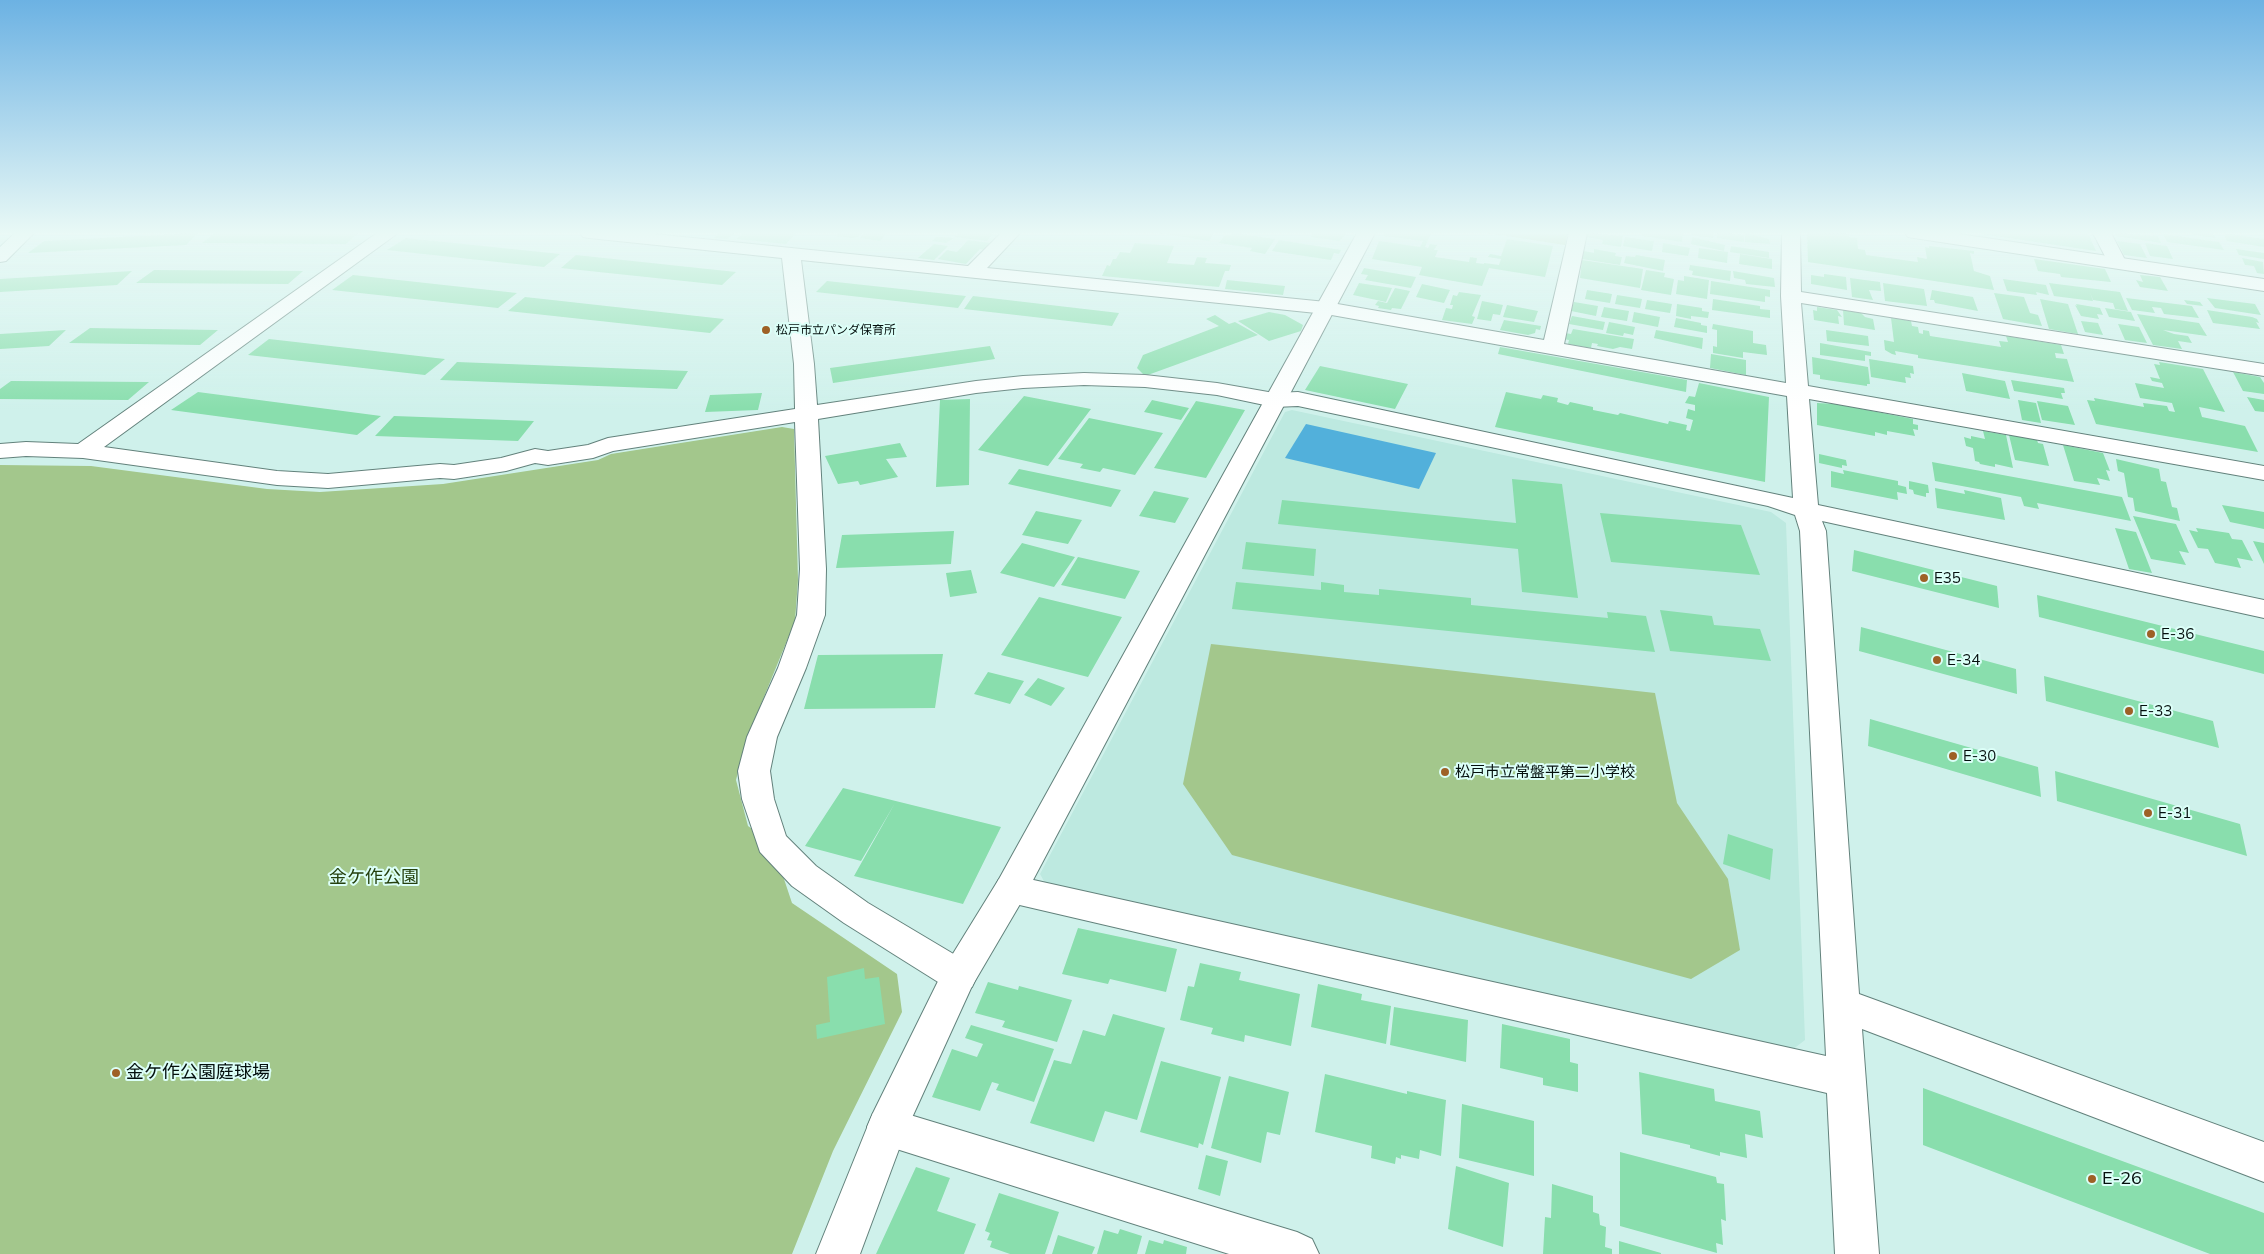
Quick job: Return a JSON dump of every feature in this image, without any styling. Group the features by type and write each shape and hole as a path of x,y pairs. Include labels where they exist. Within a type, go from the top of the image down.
{"street":[{"path":"83,451 307,292"},
{"path":"796,292 803,352 813,569 811,615 792,668 762,737 754,771 758,799 772,843 804,876 856,913 959,976"},
{"path":"1164,292 1326,308 1552,346 2264,474"},
{"path":"838,1254 887,1127 959,976 1010,889 1274,400 1335,292"},
{"path":"1552,346 1565,292"},
{"path":"1791,292 1806,510 1813,531 1857,1254"},
{"path":"1791,296 2264,370"},
{"path":"0,451 26,449 83,451 277,478 337,480 454,472 506,464 527,458 557,457 593,451 608,445 976,387 1023,382 1084,380 1185,385 1274,400 1298,399 1774,500 1806,510 2264,609"},
{"path":"1010,889 1846,1079"},
{"path":"1843,1005 2264,1162"},
{"path":"887,1127 1297,1254"}],"shaded area":[{"name":"松戸市立常盤平第二小学校","path":"1292,410 1771,512 1786,523 1805,1040 1792,1050 1045,883 1040,874 1285,412"}],"green space":[{"name":"金ケ作公園","path":"782,427 794,429 798,580 795,621 746,741 736,780 748,826 772,843 792,903 897,974 902,1012 833,1151 792,1254 0,1254 0,465 91,466 267,489 320,492 443,484 598,460 611,454"},
{"path":"1211,644 1655,693 1677,803 1728,879 1740,950 1691,979 1232,855 1183,784"}],"water":[{"path":"1306,424 1436,453 1419,489 1285,458"}],"building":[{"path":"346,292 517,293 498,308"},
{"path":"816,292 924,292 966,296 958,308"},
{"path":"1249,292 1284,292 1283,295"},
{"path":"1355,292 1390,292 1386,302 1353,295"},
{"path":"1393,292 1410,292 1401,309 1378,308 1379,306 1375,305 1378,301 1387,303"},
{"path":"1419,292 1449,292 1444,303 1416,297"},
{"path":"1459,292 1481,295 1472,316 1475,317 1472,324 1442,320 1446,308 1452,309 1453,305 1450,305 1453,295 1457,296"},
{"path":"1587,292 1612,294 1610,303 1585,299"},
{"path":"1650,292 1672,292 1671,295"},
{"path":"1676,292 1708,292 1707,299 1676,294"},
{"path":"1710,292 1770,292 1770,297 1765,296 1765,302 1710,294"},
{"path":"1851,292 1870,292 1873,300 1852,297"},
{"path":"1884,292 1924,292 1927,306 1885,301"},
{"path":"1932,292 1973,297 1978,311 1935,303 1934,300 1930,300"},
{"path":"2011,292 2048,292 2049,295 2036,292 2037,295"},
{"path":"2052,292 2120,292 2128,311 2115,309 2113,303 2093,300 2090,292 2093,301 2054,296"},
{"path":"1994,293 2024,297 2030,313 2038,315 2042,326 2003,319"},
{"path":"1617,295 1642,299 1640,308 1615,304"},
{"path":"973,296 1119,313 1112,326 964,309"},
{"path":"525,297 724,319 710,333 508,311"},
{"path":"2126,298 2192,306 2199,318 2164,314 2161,308 2152,307 2155,313 2132,310"},
{"path":"2207,298 2255,304 2261,315 2215,308"},
{"path":"1713,299 1760,306 1760,309 1770,310 1770,318 1712,310"},
{"path":"2040,299 2068,304 2078,334 2049,329"},
{"path":"1647,300 1672,304 1670,313 1645,309"},
{"path":"2184,300 2200,302 2203,306 2187,304"},
{"path":"1482,301 1503,305 1500,315 1493,314 1491,321 1477,319"},
{"path":"1574,302 1598,306 1596,316 1571,311"},
{"path":"1677,304 1702,308 1702,311 1709,312 1708,318 1691,316 1691,319 1676,316"},
{"path":"2076,304 2100,308 2103,315 2097,314 2099,319 2081,316"},
{"path":"1507,305 1538,311 1534,322 1503,317"},
{"path":"1604,307 1629,311 1627,321 1601,317"},
{"path":"1817,307 1837,310 1842,317 1838,316 1839,324 1814,320 1813,310 1817,311"},
{"path":"2105,308 2131,312 2135,321 2109,317"},
{"path":"1843,310 1861,313 1865,317 1873,319 1875,330 1844,325"},
{"path":"2207,310 2252,317 2257,319 2259,323 2256,322 2260,329 2213,323"},
{"path":"1269,312 1285,315 1303,325 1301,331 1269,341 1238,321"},
{"path":"1634,312 1660,317 1658,327 1632,322"},
{"path":"2137,314 2199,323 2207,336 2163,330 2188,336 2192,343 2178,341 2182,349 2153,345"},
{"path":"1215,315 1229,324 1235,322 1258,335 1145,376 1137,368 1143,355 1219,326 1206,319"},
{"path":"1572,316 1605,322 1603,330 1569,324"},
{"path":"1676,318 1701,323 1701,325 1707,326 1707,333 1674,327"},
{"path":"1891,318 1911,321 1912,326 1918,327 1919,333 1923,334 1923,330 1929,331 1930,336 2001,347 1999,341 2008,342 2006,336 2061,345 2064,354 2055,353 2056,358 2067,359 2074,382 1918,358 1918,355 1895,351 1896,355 1892,354 1885,350 1884,340 1894,342"},
{"path":"1504,320 1541,326 1540,330 1536,329 1535,333 1528,335 1500,330"},
{"path":"2081,321 2098,323 2103,335 2085,332"},
{"path":"1609,322 1635,327 1633,335 1624,333 1623,336 1606,333"},
{"path":"1713,324 1753,331 1753,343 1766,345 1767,355 1743,352 1743,358 1713,353 1713,346 1717,347 1717,330 1712,329"},
{"path":"2118,324 2139,327 2147,343 2125,340"},
{"path":"90,328 218,330 200,345 69,343"},
{"path":"1573,329 1634,339 1632,349 1620,347 1613,349 1597,346 1598,344 1592,343 1591,348 1568,344 1569,340 1563,339 1565,333 1571,334"},
{"path":"66,330 49,346 0,349 0,334"},
{"path":"1656,330 1703,338 1702,349 1654,338"},
{"path":"1826,330 1868,336 1869,346 1827,341"},
{"path":"269,339 445,359 425,375 248,355"},
{"path":"1820,343 1871,352 1871,356 1865,355 1865,361 1820,355"},
{"path":"990,346 995,359 833,383 830,368"},
{"path":"1500,347 1687,380 1686,392 1498,354"},
{"path":"1711,354 1746,360 1746,375 1710,368"},
{"path":"1812,357 1868,367 1870,384 1867,384 1867,386 1820,379 1820,375 1813,374"},
{"path":"1869,359 1913,366 1914,374 1910,373 1911,378 1905,377 1906,383 1871,377"},
{"path":"457,362 688,371 677,389 440,380"},
{"path":"2159,362 2203,369 2225,412 2199,407 2202,417 2245,426 2258,452 2096,424 2087,400 2095,401 2094,398 2144,407 2143,403 2167,406 2169,411 2175,412 2172,403 2140,398 2135,383 2164,388 2162,383 2152,381 2150,377 2160,379 2154,364 2160,365"},
{"path":"1320,366 1408,384 1395,409 1305,390"},
{"path":"2233,372 2260,377 2264,383 2264,394 2243,391"},
{"path":"1962,373 2005,381 2010,399 1966,391"},
{"path":"2011,380 2064,388 2065,393 2061,393 2063,399 2014,391"},
{"path":"11,381 149,382 128,400 0,399 0,389"},
{"path":"1699,383 1769,397 1765,482 1495,427 1506,392 1541,399 1543,395 1558,398 1557,402 1568,405 1570,402 1593,407 1593,410 1618,415 1620,413 1668,424 1669,421 1687,425 1686,430 1690,431 1693,420 1686,418 1688,409 1695,411 1695,405 1685,403 1689,396 1695,397"},
{"path":"198,392 381,416 357,435 171,410"},
{"path":"762,393 758,410 705,412 710,395"},
{"path":"1024,396 1091,409 1048,466 978,450"},
{"path":"2247,397 2264,400 2264,412 2255,411"},
{"path":"970,399 969,485 936,487 940,400"},
{"path":"1152,400 1189,408 1181,420 1144,412"},
{"path":"2018,400 2036,403 2041,423 2022,420"},
{"path":"1196,401 1245,410 1206,478 1154,468"},
{"path":"2037,401 2068,406 2075,425 2042,420"},
{"path":"1817,403 1836,404 1913,419 1913,424 1918,425 1918,430 1913,429 1915,436 1887,431 1887,435 1875,432 1875,436 1817,425"},
{"path":"394,416 534,421 518,441 375,436"},
{"path":"1089,418 1163,433 1135,475 1103,468 1100,472 1080,468 1083,464 1058,459"},
{"path":"1983,431 2006,435 2013,468 1995,464 1995,467 1975,461 1973,448 1966,446 1964,437 1971,439 1971,436 1985,439"},
{"path":"2009,435 2037,440 2038,443 2043,444 2049,466 2015,460"},
{"path":"900,443 907,457 886,459 898,477 860,485 858,481 838,484 825,456"},
{"path":"2063,445 2103,453 2110,471 2106,470 2110,481 2097,478 2100,485 2074,481"},
{"path":"1819,454 1846,460 1847,466 1842,465 1842,468 1819,463"},
{"path":"2116,459 2159,469 2161,481 2166,482 2172,507 2177,508 2180,521 2135,511 2133,498 2128,497 2124,473 2118,471"},
{"path":"1932,462 2122,497 2131,521 2037,503 2039,509 2024,506 2021,497 1935,481"},
{"path":"1019,469 1121,490 1111,507 1008,484"},
{"path":"1843,470 1898,481 1898,485 1906,487 1907,494 1897,492 1898,500 1831,487 1831,471 1844,474"},
{"path":"1512,479 1562,484 1578,598 1522,592 1518,549 1278,524 1282,500 1516,523"},
{"path":"1909,481 1928,485 1929,493 1926,493 1926,497 1914,494 1913,490 1909,489"},
{"path":"1935,488 1965,494 1964,490 2001,498 2005,520 1937,508"},
{"path":"1154,491 1189,498 1175,523 1139,516"},
{"path":"2222,505 2264,512 2264,529 2230,522"},
{"path":"1036,511 1082,520 1068,544 1022,535"},
{"path":"1600,513 1741,525 1760,575 1611,562"},
{"path":"2133,516 2176,524 2189,553 2179,551 2186,565 2151,559"},
{"path":"2115,528 2136,532 2152,573 2129,569"},
{"path":"2196,528 2229,533 2232,539 2242,540 2253,561 2237,558 2241,568 2215,563 2208,549 2198,548 2189,530 2198,532"},
{"path":"954,531 951,564 836,568 842,535"},
{"path":"2253,541 2264,543 2264,564"},
{"path":"1246,542 1316,549 1314,576 1242,569"},
{"path":"1022,543 1075,557 1054,587 1000,573"},
{"name":"E35","path":"1854,550 1997,586 1999,608 1852,571"},
{"path":"1078,557 1140,571 1125,599 1061,585"},
{"path":"971,570 977,593 950,597 946,573"},
{"path":"1236,582 1321,590 1321,582 1344,585 1344,592 1379,595 1379,589 1471,598 1471,605 1608,618 1607,612 1646,616 1655,652 1232,609"},
{"name":"E-36","path":"2037,595 2264,651 2264,674 2039,617"},
{"path":"1039,597 1122,617 1088,677 1001,655"},
{"path":"1660,610 1712,616 1714,625 1760,629 1771,661 1670,651"},
{"name":"E-34","path":"1861,627 2016,669 2017,694 1859,651"},
{"path":"943,654 935,708 804,709 818,655"},
{"path":"988,672 1024,681 1010,704 974,694"},
{"name":"E-33","path":"2044,676 2213,721 2219,748 2046,701"},
{"path":"1038,678 1065,688 1051,706 1024,695"},
{"name":"E-30","path":"1870,719 2038,767 2041,797 1868,746"},
{"name":"E-31","path":"2055,771 2240,824 2247,856 2057,801"},
{"path":"843,788 1001,827 963,904 854,876 895,803 861,861 805,846"},
{"path":"1728,834 1773,849 1770,880 1723,864"},
{"path":"1078,928 1177,949 1166,992 1110,979 1108,984 1062,974"},
{"path":"1200,963 1241,972 1239,980 1300,994 1291,1046 1245,1035 1244,1042 1211,1034 1213,1028 1180,1020 1188,986 1194,987"},
{"path":"864,968 865,979 879,977 885,1024 817,1039 816,1025 830,1022 827,977"},
{"path":"988,982 1018,990 1019,986 1072,1000 1057,1042 1002,1027 1005,1021 975,1013"},
{"path":"1318,984 1362,994 1361,1000 1391,1006 1386,1044 1311,1027"},
{"path":"1394,1007 1468,1020 1466,1062 1390,1045"},
{"path":"1113,1014 1165,1028 1137,1120 1105,1111 1094,1142 1030,1123 1054,1060 1071,1064 1083,1030 1105,1036"},
{"path":"1502,1024 1570,1039 1570,1062 1578,1064 1578,1092 1543,1085 1543,1078 1500,1068"},
{"path":"971,1025 1054,1049 1034,1102 996,1090 999,1084 992,1082 980,1111 932,1097 952,1049 977,1057 983,1044 965,1038"},
{"path":"1161,1061 1221,1077 1203,1145 1199,1143 1198,1148 1140,1132"},
{"path":"1639,1072 1714,1089 1715,1101 1760,1111 1763,1138 1745,1134 1747,1158 1720,1152 1720,1156 1690,1148 1690,1145 1642,1134"},
{"path":"1325,1074 1407,1094 1407,1091 1446,1100 1441,1156 1420,1150 1419,1159 1401,1155 1401,1159 1396,1157 1395,1164 1371,1158 1372,1146 1315,1132"},
{"path":"1229,1076 1289,1092 1280,1135 1267,1132 1261,1163 1211,1148"},
{"name":"E-26","path":"1923,1088 2264,1213 2264,1254 2210,1254 1923,1145"},
{"path":"1462,1104 1534,1121 1534,1176 1459,1158"},
{"path":"1620,1152 1716,1177 1717,1183 1724,1184 1726,1221 1721,1219 1723,1245 1716,1243 1717,1253 1620,1226"},
{"path":"1206,1155 1228,1161 1220,1196 1198,1189"},
{"path":"1456,1166 1509,1183 1503,1247 1448,1229"},
{"path":"916,1167 950,1178 937,1211 976,1224 964,1254 876,1254"},
{"path":"1552,1184 1593,1196 1593,1212 1599,1214 1600,1225 1606,1227 1605,1247 1612,1249 1612,1254 1543,1254 1545,1217 1551,1218"},
{"path":"999,1193 1059,1212 1045,1254 1010,1254 990,1247 992,1241 987,1240 990,1233 985,1231"},
{"path":"1120,1229 1142,1236 1137,1254 1097,1254 1104,1230 1118,1234"},
{"path":"1058,1235 1095,1247 1092,1254 1052,1254"},
{"path":"1149,1240 1163,1244 1164,1240 1187,1247 1186,1254 1145,1254"},
{"path":"1619,1241 1661,1253 1661,1254 1619,1254"}],"place":[{"name":"松戸市立パンダ保育所","path":"766,330"},
{"name":"E35","path":"1924,578"},
{"name":"E-36","path":"2151,634"},
{"name":"E-34","path":"1937,660"},
{"name":"E-33","path":"2129,711"},
{"name":"E-30","path":"1953,756"},
{"name":"松戸市立常盤平第二小学校","path":"1445,772"},
{"name":"E-31","path":"2148,813"},
{"name":"金ケ作公園庭球場","path":"116,1073"},
{"name":"E-26","path":"2092,1179"}]}
